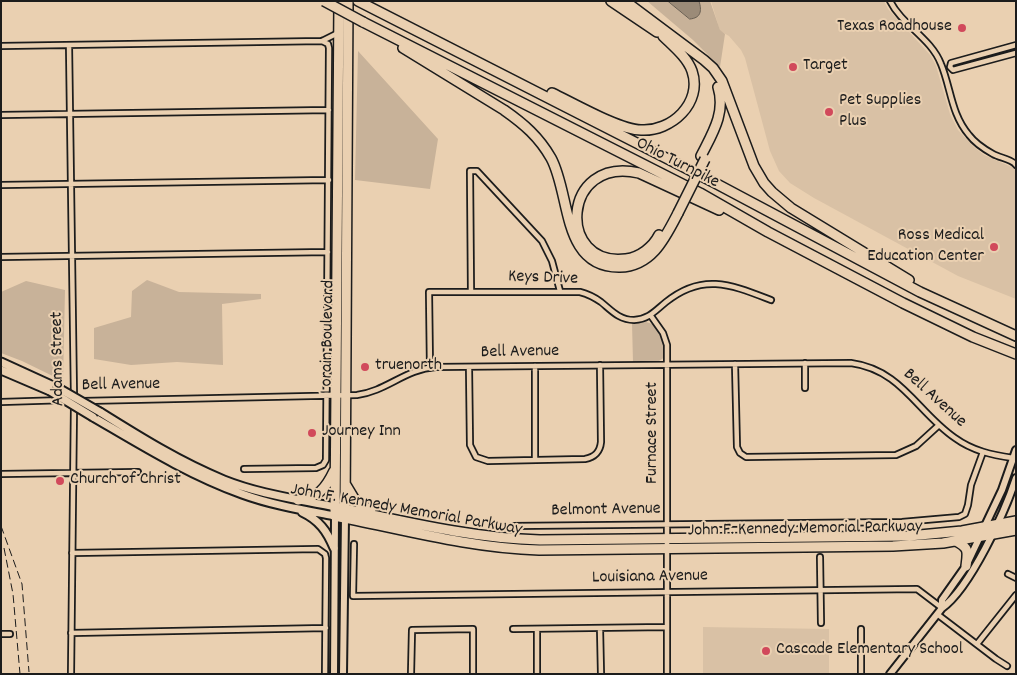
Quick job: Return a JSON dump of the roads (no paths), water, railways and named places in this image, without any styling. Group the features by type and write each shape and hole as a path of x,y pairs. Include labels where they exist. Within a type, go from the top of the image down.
{"highway":[{"name":"Ohio Turnpike","path":"324,1 700,193 768,232 934,318 973,337 1016,354"},
{"name":"Lorain Boulevard","path":"335,511 339,1"},
{"path":"611,1 703,65 712,76 721,100 720,115 703,158"},
{"path":"624,1 710,65 720,76 754,166 764,183 779,198 860,251 919,286 1012,334"},
{"name":"Lorain Boulevard","path":"345,513 344,475 336,396 349,2"},
{"name":"Ohio Turnpike","path":"361,2 715,183 920,292 1012,334"},
{"path":"363,22 504,110 532,131 542,143 556,168 575,240 584,252 609,266 630,266 647,259 658,248 703,158 723,124 726,115 726,93"},
{"path":"452,49 619,124 634,130 649,130 663,127 680,116 688,105 695,83 692,69 688,63 663,36"},
{"path":"675,212 652,245 643,253 624,259 605,257 592,250 581,236 576,218 579,200 589,184 606,174 625,171 639,173 768,232"},
{"path":"298,500 306,499 321,492 327,486 335,468"},
{"path":"344,475 350,493 355,500 377,515"},
{"name":"John F. Kennedy Memorial Parkway","path":"335,511 448,539 514,549 909,536 939,534 1016,521"},
{"name":"John F. Kennedy Memorial Parkway","path":"345,513 377,515 466,533 513,539 668,544 893,546 955,541 1016,530"},
{"path":"955,541 964,545 968,552 966,566"}],"main road":[{"name":"John F. Kennedy Memorial Parkway","path":"1,362 60,389 145,440 208,473 257,490 335,511"},
{"name":"John F. Kennedy Memorial Parkway","path":"1,370 50,391 92,417 199,476 242,494 288,507 335,511"},
{"path":"288,507 312,517 320,523 334,548"}],"street":[{"path":"890,1 894,10 930,47 941,63 955,112 963,128 979,145 994,155 1015,163"},
{"path":"1,46 322,41 338,33"},
{"name":"Lorain Boulevard","path":"244,469 316,468 323,466 326,460 336,396 328,252 329,48 328,44 322,41"},
{"name":"Adams Street","path":"69,45 71,256 75,400 72,473 70,674"},
{"path":"950,67 951,63 1016,45"},
{"path":"942,69 950,67 953,70 1016,53"},
{"path":"1,115 329,110"},
{"path":"471,292 470,171 477,171 542,241 552,261 560,291"},
{"path":"1,185 328,180"},
{"path":"1,257 328,252"},
{"path":"651,316 668,301 681,293 708,284 731,285 772,300"},
{"name":"Keys Drive","path":"430,368 429,292 576,292 588,294 602,302 614,314 622,318 632,320 651,316"},
{"name":"Furnace Street","path":"651,316 666,338 668,674"},
{"path":"805,363 805,388"},
{"name":"Bell Avenue","path":"1,402 358,395 371,393 412,372 430,368 851,363 879,370 896,382 939,425 962,443 983,452 1013,458"},
{"path":"735,364 737,447 740,454 746,457 891,456 908,451 916,446 939,425"},
{"path":"534,366 535,460"},
{"path":"469,367 470,445 473,453 485,460 585,460 597,453 601,442 600,366"},
{"path":"942,608 942,600 966,566 980,537 1002,490 1016,450"},
{"name":"Belmont Avenue","path":"512,526 902,522 959,517 965,514 971,485 983,452"},
{"path":"1,474 138,472"},
{"path":"890,674 964,583 992,535 1016,478"},
{"name":"Lorain Boulevard","path":"334,674 335,511"},
{"name":"Lorain Boulevard","path":"343,674 345,513"},
{"name":"Louisiana Avenue","path":"354,544 353,596 917,589 942,608"},
{"path":"72,553 318,549 322,551 326,558 326,674"},
{"path":"820,557 821,623"},
{"path":"1008,574 1016,578"},
{"path":"978,644 1016,594"},
{"path":"937,614 978,644 996,660 1007,666"},
{"path":"71,633 326,628"},
{"path":"600,628 601,674"},
{"path":"513,629 667,628"},
{"path":"411,674 412,630 473,629 473,674"},
{"path":"537,629 537,674"},
{"path":"861,629 861,674"},
{"path":"1,634 10,634"}],"railway":[{"path":"1,526 22,584 29,672"},
{"path":"4,548 13,594 20,674"}],"place":[{"name":"Texas Roadhouse","path":"962,28"},
{"name":"Target","path":"793,67"},
{"name":"Pet Supplies Plus","path":"829,112"},
{"name":"Ross Medical Education Center","path":"994,247"},
{"name":"truenorth","path":"365,367"},
{"name":"Journey Inn","path":"312,433"},
{"name":"Church of Christ","path":"60,481"},
{"name":"Cascade Elementary School","path":"766,651"}]}
